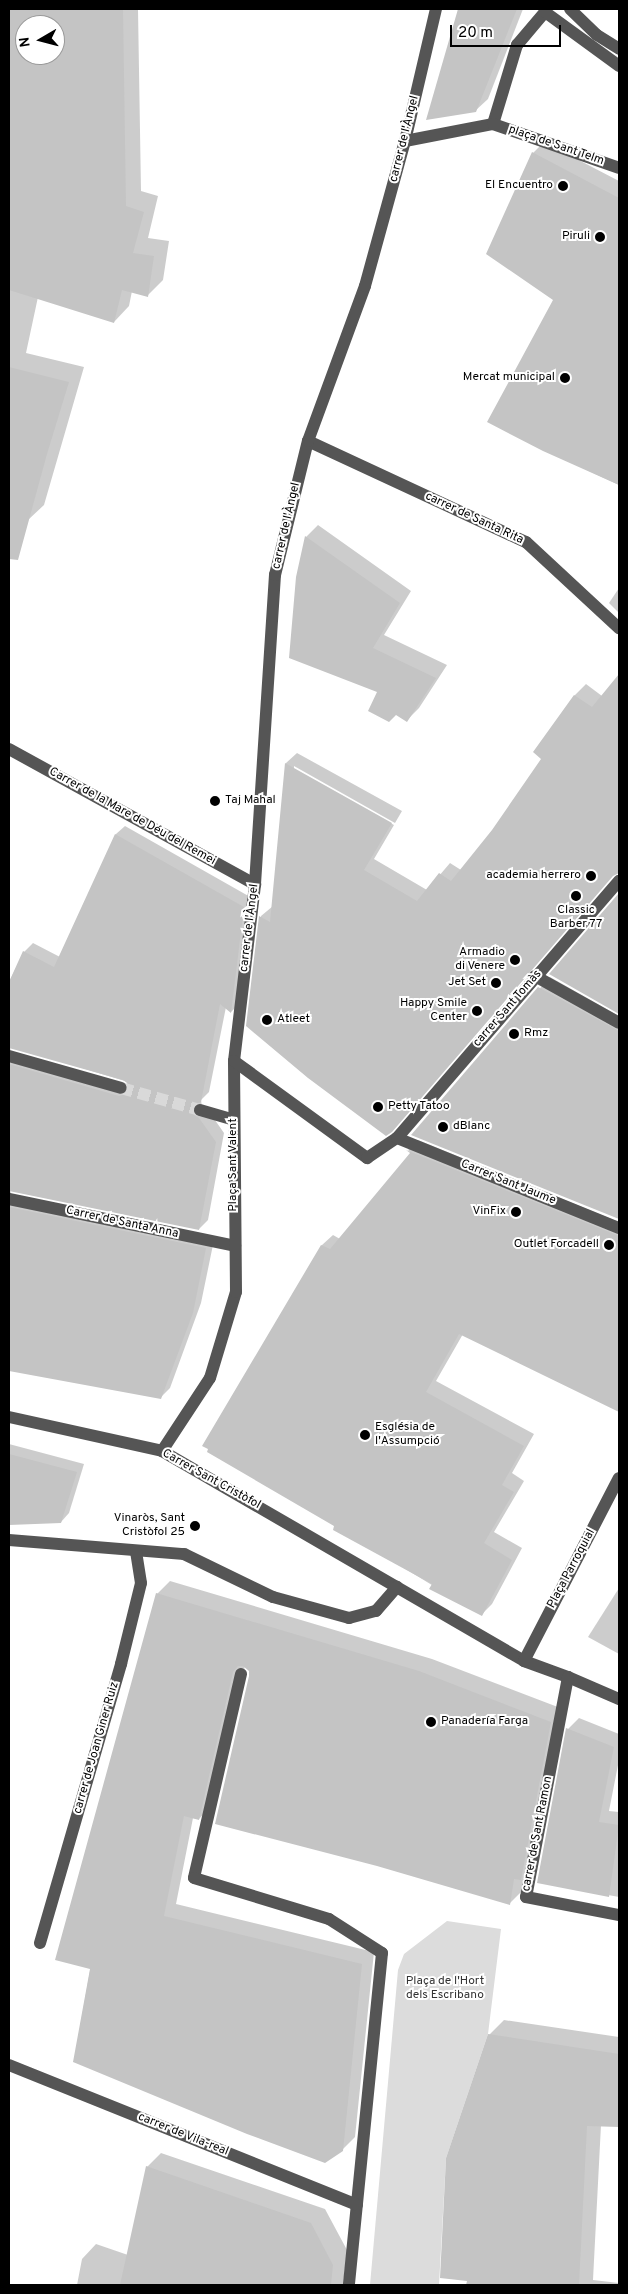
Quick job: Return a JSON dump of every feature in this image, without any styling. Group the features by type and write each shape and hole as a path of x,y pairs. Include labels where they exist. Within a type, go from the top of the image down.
{"street":[{"name":"carrer de l'Àngel","path":"234,1061 255,884 276,575 308,441 365,286 405,141 436,9"},
{"path":"570,9 597,35 619,49"},
{"name":"plaça de Sant Telm","path":"493,124 517,45 545,12 619,66"},
{"name":"plaça de Sant Telm","path":"405,141 493,124 619,168"},
{"name":"carrer de Santa Rita","path":"308,441 526,542 619,628"},
{"name":"Carrer de la Mare de Déu del Remei","path":"9,749 255,884"},
{"name":"carrer Sant Tomàs","path":"397,1138 619,880"},
{"path":"536,976 619,1023"},
{"path":"9,1056 121,1088"},
{"path":"234,1061 368,1158 397,1138"},
{"name":"Plaça Sant Valent","path":"162,1451 210,1378 236,1292 234,1061"},
{"path":"200,1110 234,1120"},
{"name":"Carrer Sant Jaume","path":"397,1138 619,1228"},
{"name":"Carrer de Santa Anna","path":"9,1199 235,1246"},
{"name":"Carrer Sant Cristòfol","path":"9,1417 162,1451 524,1661 568,1677 619,1700"},
{"name":"Plaça Parroquial","path":"524,1661 619,1478"},
{"path":"9,1540 184,1554 273,1598 349,1618 376,1611 397,1587"},
{"name":"carrer de Joan Giner Ruiz","path":"40,1943 118,1673 141,1583 136,1551"},
{"path":"241,1674 194,1878 329,1918 382,1953 349,2285"},
{"name":"carrer de Sant Ramon","path":"568,1677 526,1898 619,1915"},
{"name":"carrer de Vila-real","path":"9,2065 357,2205"}],"green space":[{"name":"Plaça de l'Hort dels Escribano","path":"447,1921 501,1929 488,2034 446,2158 439,2285 370,2285 398,1970 404,1954"}],"building":[{"path":"9,9 123,9 126,206 144,212 133,253 154,256 148,297 122,290 114,323 9,290"},
{"path":"458,9 517,9 476,112 426,120"},
{"path":"532,152 619,198 619,485 543,451 487,422 553,300 486,254"},
{"path":"9,367 69,382 18,560 9,559"},
{"path":"305,536 400,603 373,648 436,678 407,722 396,715 389,722 368,711 377,692 289,658 296,577"},
{"path":"619,674 619,873 613,876 392,1132 386,1136 308,1078 246,1026 259,916 270,922 285,763 392,823 364,870 417,901 439,873 451,881 492,830 541,759 533,752 574,695 592,707"},
{"path":"115,834 244,907 231,1013 220,1004 201,1102 195,1104 192,1108 194,1115 199,1118 216,1142 199,1230 9,1191 9,1064 119,1096 126,1094 129,1090 127,1083 123,1080 9,1048 9,982 23,951 54,967"},
{"path":"619,893 619,1014 549,974"},
{"path":"538,987 619,1031 619,1219 411,1135"},
{"path":"406,1150 619,1236 619,1412 459,1334 426,1392 524,1446 502,1485 514,1492 484,1543 512,1560 482,1616 429,1589 432,1584 333,1530 334,1526 207,1452 208,1449 202,1446 321,1245 330,1249 410,1153"},
{"path":"9,1207 206,1248 193,1313 161,1399 9,1371"},
{"path":"9,1454 77,1472 61,1523 9,1525"},
{"path":"156,1593 419,1671 551,1722 521,1880 514,1879 510,1905 377,1866 215,1824 249,1676 249,1671 243,1666 238,1666 233,1672 199,1820 184,1816 164,1916 362,1964 343,2151 325,2163 247,2134 73,2062 90,1969 55,1960"},
{"path":"566,1728 614,1747 599,1822 619,1825 609,1897 537,1883"},
{"path":"488,2034 619,2054 619,2127 587,2126 579,2285 466,2285 467,2281 440,2278 446,2158"},
{"path":"146,2166 311,2223 333,2265 331,2285 120,2285"}],"tunnel":[{"path":"121,1088 200,1110"}],"place":[{"name":"El Encuentro","path":"563,186"},
{"name":"Piruli","path":"600,237"},
{"name":"Mercat municipal","path":"565,378"},
{"name":"Taj Mahal","path":"215,801"},
{"name":"academia herrero","path":"591,876"},
{"name":"Classic Barber 77","path":"576,896"},
{"name":"Armadio di Venere","path":"515,960"},
{"name":"Jet Set","path":"496,983"},
{"name":"Happy Smile Center","path":"477,1011"},
{"name":"Atleet","path":"267,1020"},
{"name":"Rmz","path":"514,1034"},
{"name":"Petty Tatoo","path":"378,1107"},
{"name":"dBlanc","path":"443,1127"},
{"name":"VinFix","path":"516,1212"},
{"name":"Outlet Forcadell","path":"609,1245"},
{"name":"Església de l'Assumpció","path":"365,1435"},
{"name":"Vinaròs, Sant Cristòfol 25","path":"195,1526"},
{"name":"Panadería Farga","path":"431,1722"}]}
